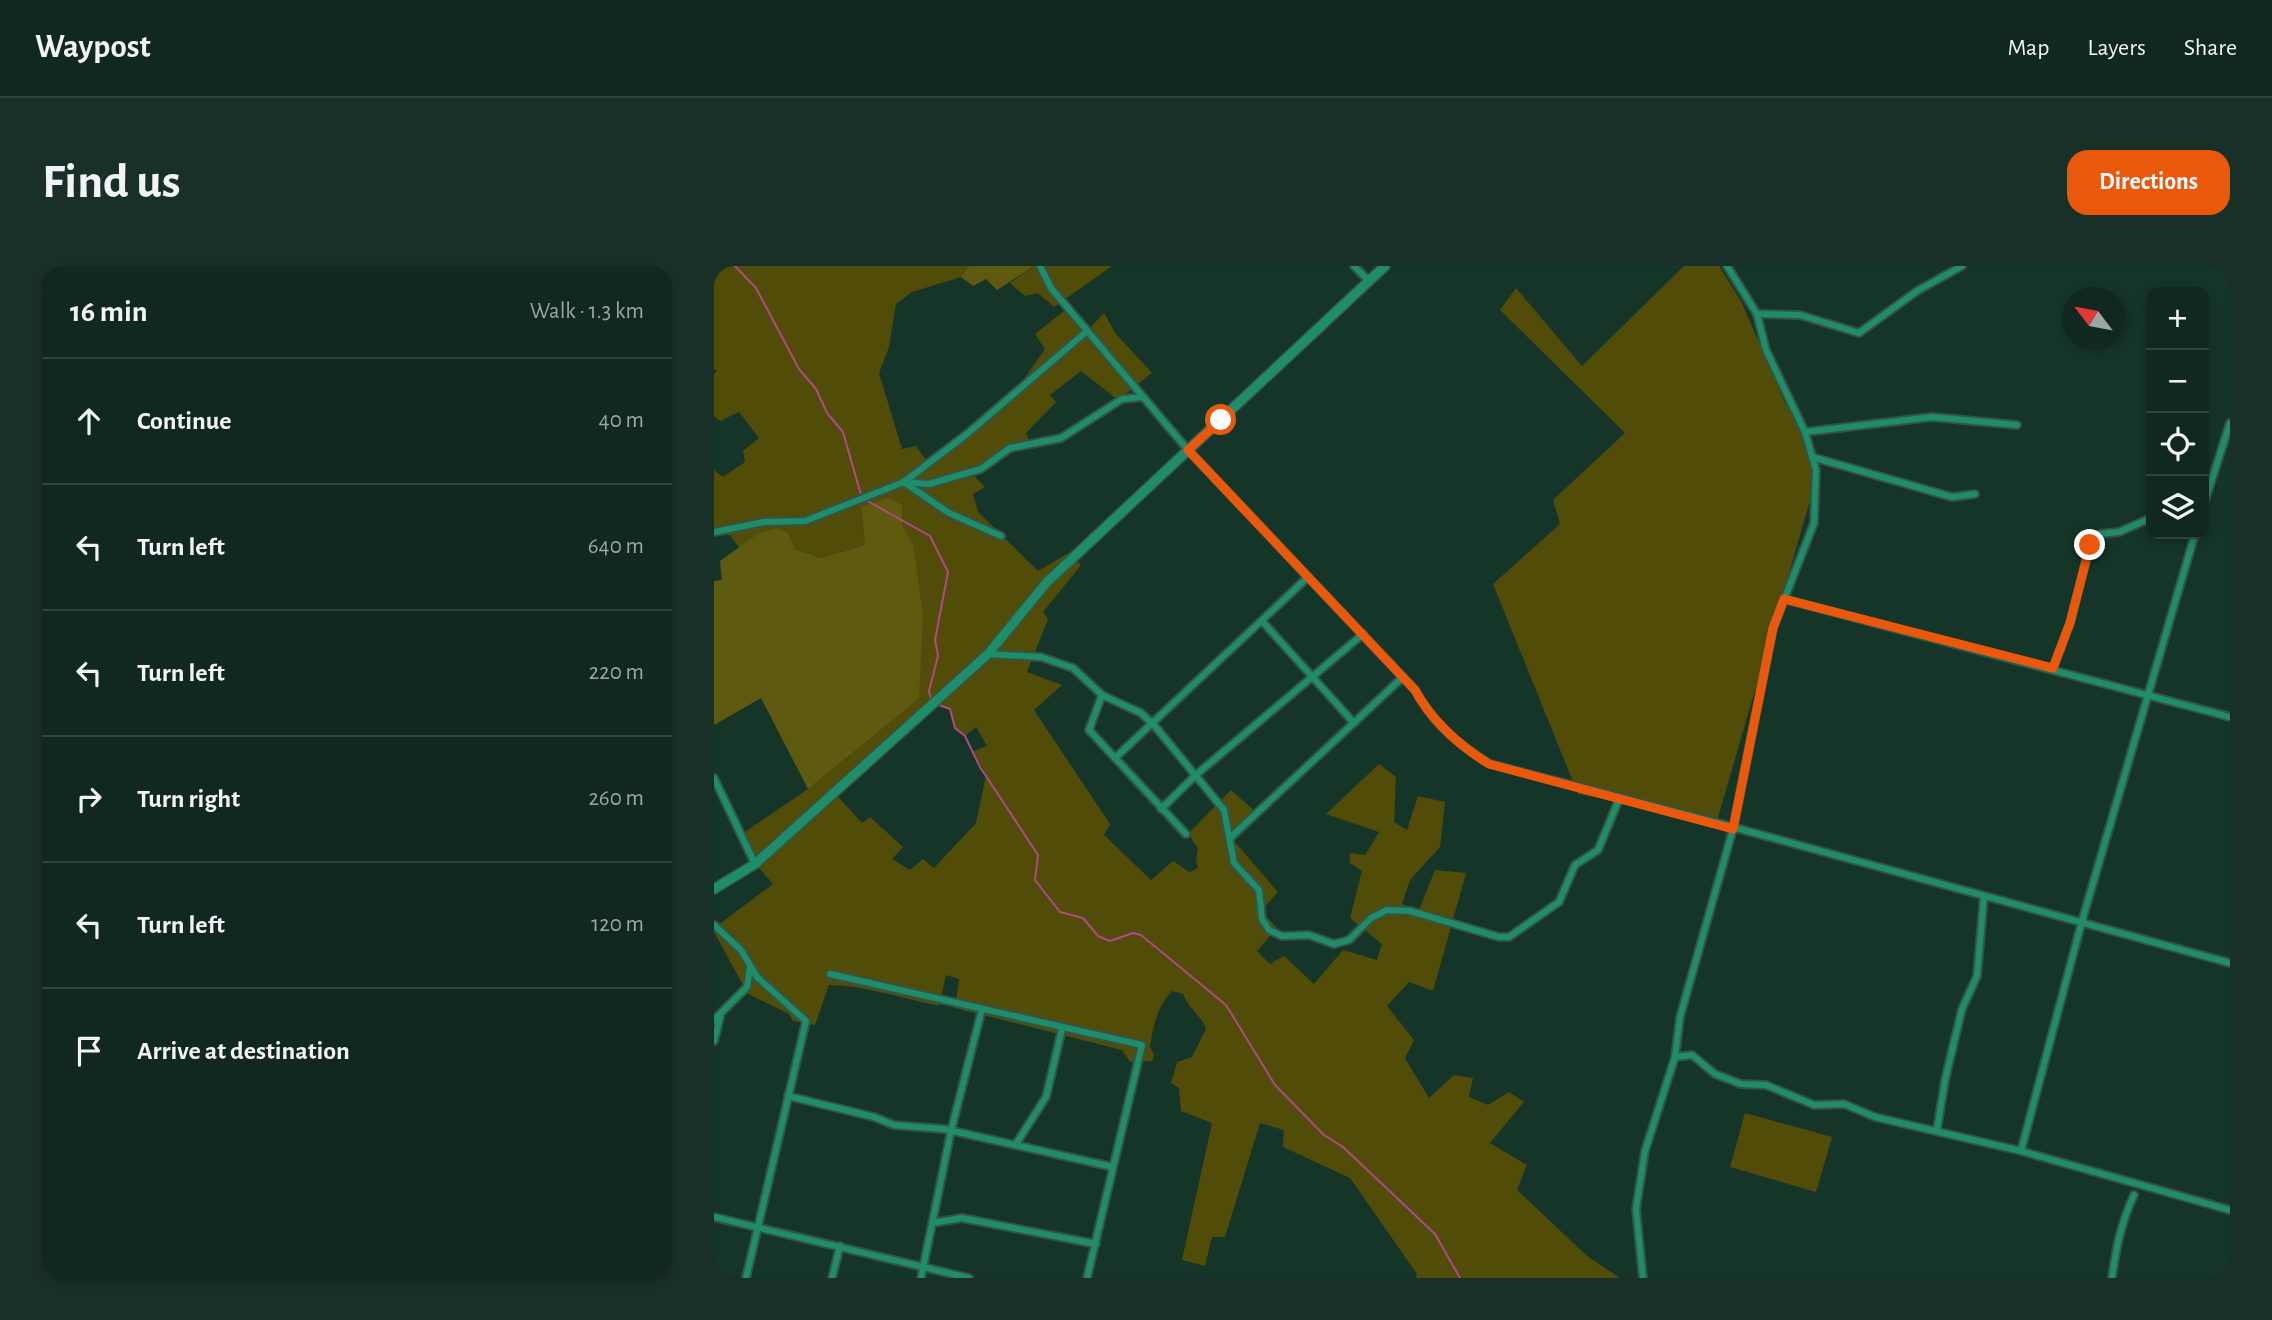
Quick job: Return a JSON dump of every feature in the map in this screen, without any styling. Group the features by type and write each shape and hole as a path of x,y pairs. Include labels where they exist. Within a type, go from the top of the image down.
{"main road":[{"path":"714,889 755,864 988,654 1047,582 1385,266"}],"street":[{"path":"1040,266 1051,288 1086,332 1188,450 1415,690 1427,711 1472,753 1489,764 2082,921 2230,963"},
{"path":"1354,266 1368,281"},
{"path":"1643,1278 1636,1209 1645,1151 1675,1057 1680,1017 1733,829 1773,628 1814,523 1815,470 1805,432 1766,350 1756,314 1727,266"},
{"path":"1756,314 1800,315 1858,333 1917,291 1962,266"},
{"path":"714,531 764,522 805,521 904,482 968,434 1086,332"},
{"path":"904,482 929,484 981,469 1010,448 1061,438 1122,399 1142,397"},
{"path":"1805,432 1932,416 2017,425"},
{"path":"2209,490 2230,423"},
{"path":"1812,457 1952,497 1975,494"},
{"path":"904,482 948,513 1001,536"},
{"path":"2053,668 2070,623 2090,545 2100,534 2119,532 2146,520"},
{"path":"2021,1151 2082,921 2194,539"},
{"path":"1115,758 1308,577"},
{"path":"1784,599 2230,717"},
{"path":"1262,621 1353,723"},
{"path":"1161,809 1197,774 1363,634"},
{"path":"988,654 1041,657 1073,668 1102,695 1141,713 1154,724 1224,810 1234,863 1259,890 1262,919 1269,930 1282,936 1309,935 1334,944 1349,940 1371,918 1387,910 1410,911 1499,937 1509,937 1559,902 1575,865 1598,850 1620,797"},
{"path":"1230,838 1403,677"},
{"path":"1102,695 1090,730 1186,834"},
{"path":"714,778 755,864"},
{"path":"1937,1130 1945,1080 1962,1009 1977,976 1984,896"},
{"path":"714,925 741,950 750,968 806,1021 746,1278"},
{"path":"714,1041 717,1018 747,987 750,968"},
{"path":"831,974 1062,1029 1142,1045 1087,1278"},
{"path":"921,1278 951,1131 982,1009"},
{"path":"1016,1144 1046,1097 1062,1029"},
{"path":"1675,1057 1692,1055 1715,1074 1741,1084 1766,1085 1814,1105 1843,1104 1875,1117 2021,1151 2230,1210"},
{"path":"788,1096 874,1116 894,1125 951,1131 1114,1167"},
{"path":"2112,1278 2118,1236 2134,1195"},
{"path":"714,1217 969,1278"},
{"path":"932,1223 962,1218 1096,1244"},
{"path":"832,1278 840,1246"}],"shaded area":[{"path":"714,266 969,266 961,277 912,292 896,304 889,347 879,373 902,449 916,446 928,463 1015,392 1045,349 1035,334 1069,307 1086,332 1104,313 1116,334 1152,373 1118,400 1081,371 1050,395 1056,402 1026,433 1030,441 1003,447 975,477 985,487 973,494 978,512 1038,571 1070,552 1081,565 1043,612 1048,619 1027,672 1062,685 1034,710 1110,824 1104,835 1151,880 1173,861 1189,872 1198,868 1198,848 1188,834 1231,790 1259,815 1233,840 1278,892 1261,911 1277,928 1257,951 1270,964 1284,956 1314,984 1343,950 1377,960 1382,944 1350,918 1362,871 1350,863 1350,853 1365,855 1379,832 1326,814 1379,764 1396,777 1394,822 1407,830 1418,796 1445,802 1440,847 1410,880 1402,904 1419,910 1435,870 1466,873 1433,991 1409,982 1387,1006 1414,1040 1405,1058 1429,1098 1454,1075 1473,1078 1469,1097 1488,1105 1509,1092 1524,1102 1490,1143 1527,1165 1517,1190 1587,1256 1620,1278 1416,1278 1417,1274 1350,1178 1283,1147 1284,1130 1260,1123 1225,1237 1212,1237 1205,1266 1182,1260 1212,1123 1181,1111 1179,1088 1171,1083 1177,1062 1192,1057 1206,1029 1183,994 1172,991 1159,1010 1150,1047 1154,1055 1152,1061 1130,1062 1122,1050 955,1008 959,979 946,975 939,1006 870,990 829,985 815,1025 793,1021 789,1014 748,994 714,932 714,928 773,884 759,868 745,832 808,789 919,699 916,576 913,546 903,527 902,505 861,507 865,545 821,558 795,549 789,534 759,533 740,549 730,535 714,536 714,470 723,477 745,462 743,451 759,438 739,412 720,421 714,416 714,374 717,371 714,369","holes":["934,702 950,709 955,728 965,736 976,727 987,746 973,751 986,775 976,823 934,868 923,859 910,870 892,859 903,847 870,817 862,823 831,789"]},
{"path":"969,266 1034,266 997,290 986,279 973,286 961,277"},
{"path":"1034,266 1112,266 1054,307 1038,293 1025,296 1010,283"},
{"path":"1684,266 1719,266 1741,301 1786,405 1791,403 1816,470 1815,500 1809,504 1717,821 1578,794 1493,584 1560,524 1553,500 1625,433 1500,310 1516,288 1582,366"},
{"path":"888,498 902,505 903,527 913,545 923,615 919,699 808,789 761,698 714,725 714,581 722,580 720,561 759,533 779,528 789,534 795,549 821,558 865,545 861,507"},
{"path":"1745,1113 1832,1137 1816,1192 1730,1167"}],"waterway":[{"path":"735,266 756,288 799,369 816,389 827,413 843,432 861,495"},
{"path":"864,499 930,536 948,572 935,640 938,656 929,691 931,699"},
{"path":"939,705 950,709 955,728 965,736 980,767 1038,855 1035,880 1060,912 1083,918 1098,936 1110,941 1133,933 1141,935 1226,1005 1275,1085 1324,1135 1343,1147 1435,1234 1460,1278"}],"route":[{"path":"1221,420 1188,450 1415,690 1427,711 1472,753 1489,764 1717,822 1733,829 1773,628 1784,599 2053,668 2070,623 2090,545"}]}
